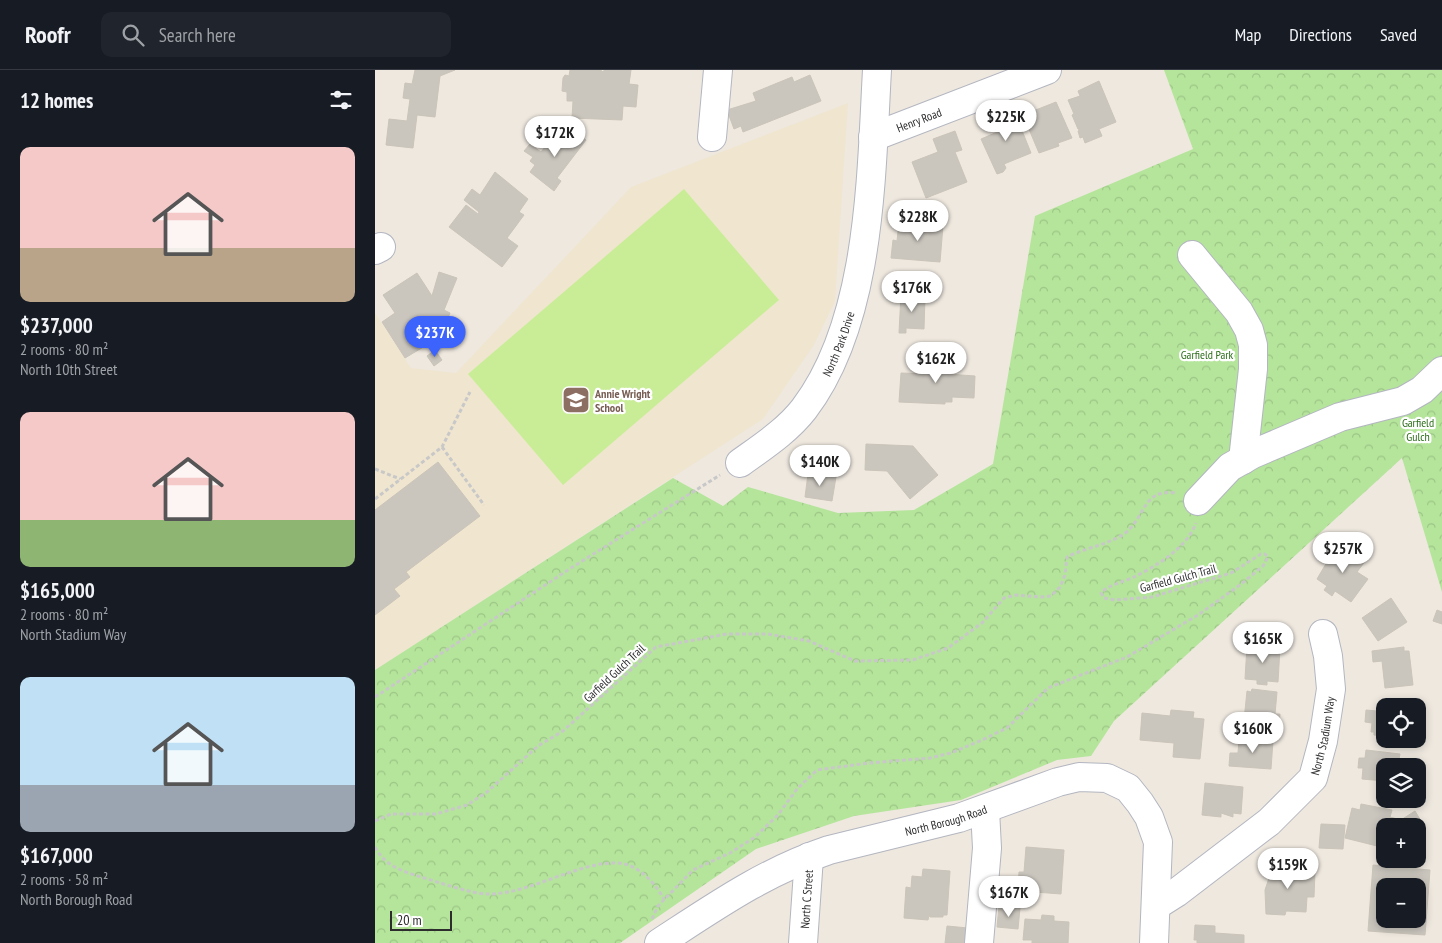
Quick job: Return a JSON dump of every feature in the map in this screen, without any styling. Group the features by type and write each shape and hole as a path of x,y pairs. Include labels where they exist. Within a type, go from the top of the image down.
{"street":[{"path":"712,137 718,70"},
{"name":"North Park Drive","path":"740,463 778,435 803,410 824,379 843,335 849,317 859,267 873,137 877,70"},
{"name":"Henry Road","path":"873,137 1047,70"},
{"path":"1192,255 1239,312 1249,330 1253,345 1253,369 1243,460"},
{"path":"1198,501 1219,477 1243,460 1340,417 1403,401 1422,390 1442,371"},
{"name":"North Stadium Way","path":"1157,905 1176,893 1269,822 1313,778 1323,742 1331,688 1328,656 1323,634"},
{"name":"North Borough Road","path":"659,943 751,883 809,857 985,810 1039,788 1079,777 1107,778 1128,788 1149,817 1158,842 1157,905"},
{"path":"979,943 987,848 985,810"},
{"name":"North C Street","path":"803,943 809,857"},
{"path":"1154,943 1157,905"}],"path":[{"path":"375,500 442,447 471,392"},
{"path":"442,447 485,505"},
{"path":"375,697 571,568 740,463"},
{"path":"375,469 400,479"},
{"name":"Garfield Gulch Trail","path":"375,821 391,814 436,814 467,806 487,792 538,746 563,731 656,647 727,634 769,634 809,641 855,661 913,660 948,648 982,623 1004,598 1016,595 1051,596 1060,587 1065,575 1067,558 1114,540 1126,532 1145,505 1156,495 1173,492 1198,501 1198,518 1193,531 1185,541 1151,568 1112,585 1101,594 1104,598 1115,600 1152,597 1231,573 1261,554 1265,554 1268,557 1263,566 1224,598 1127,657 1048,688 1007,728 965,748 930,758 817,770 797,789 778,815 755,837 730,853 693,870 664,899 648,877 619,863 603,864 533,886 488,894 405,872 381,858 375,847"}],"shaded area":[{"name":"Annie Wright School","path":"848,103 835,301 814,345 763,419 375,670 375,313 411,368 456,373 631,187"}],"green space":[{"name":"Garfield Park","path":"1164,70 1442,70 1442,592 1402,458 1114,721 1091,756 1057,760 961,800 854,816 756,849 620,943 375,943 375,670 673,478 723,506 748,487 838,513 914,510 993,464 1035,216 1193,149"},
{"path":"684,189 779,300 563,485 468,374"}],"building":[{"path":"415,70 455,70 440,76 435,117 417,115 413,148 386,145 389,119 407,121 410,99 403,98 405,83 412,84"},
{"path":"570,70 601,70 602,72 605,70 631,70 629,84 638,85 636,107 623,106 622,120 572,118 573,101 567,101 567,92 562,91 563,78 565,75 569,76"},
{"path":"810,75 821,101 743,132 741,126 734,129 727,110 756,101 753,93 792,77 794,82"},
{"path":"1099,81 1116,122 1099,129 1102,136 1085,143 1083,137 1080,138 1078,131 1080,130 1072,115 1074,114 1068,100 1080,96 1078,91"},
{"path":"1056,102 1072,138 1058,143 1059,146 1039,153 1023,115"},
{"path":"1013,108 1031,153 1004,164 1006,168 1003,172 997,174 981,139 1002,130 996,114"},
{"path":"569,126 586,140 557,178 561,181 554,191 530,172 535,165 530,161 533,157 524,151 530,144 541,152 545,147 550,150"},
{"path":"955,131 962,150 955,152 967,182 926,198 912,162 938,152 933,139"},
{"path":"495,172 528,199 519,212 524,215 507,238 518,246 502,267 449,227 466,205 478,214 479,212 464,200 472,189 480,195"},
{"path":"899,222 943,226 940,262 891,258 893,240 897,241"},
{"path":"439,272 457,278 444,310 450,313 440,337 405,358 382,322 395,313 383,295 417,273 432,296"},
{"path":"901,294 925,296 924,329 906,328 906,333 899,333"},
{"path":"435,350 442,360 434,366 427,356"},
{"path":"930,355 948,356 947,374 975,376 974,398 952,397 952,402 945,402 945,404 899,402 901,373 929,374 929,372 926,372 927,360 930,360"},
{"path":"866,444 913,446 938,475 910,499 887,471 865,470"},
{"path":"438,462 480,516 406,572 410,577 394,589 400,596 375,615 375,510"},
{"path":"808,474 836,477 832,501 805,497"},
{"path":"1339,547 1349,554 1351,550 1366,560 1357,572 1368,579 1351,602 1335,591 1332,596 1324,590 1327,586 1317,579 1330,557"},
{"path":"1391,598 1407,622 1378,641 1362,618"},
{"path":"1437,610 1442,612 1442,624 1433,621"},
{"path":"1247,646 1280,648 1278,682 1267,681 1267,685 1257,684 1257,680 1245,679"},
{"path":"1404,647 1404,651 1409,651 1413,685 1385,688 1382,661 1373,662 1372,651"},
{"path":"1252,689 1277,692 1275,714 1280,714 1279,725 1274,724 1273,733 1243,730 1247,691 1251,692"},
{"path":"1171,710 1194,712 1193,718 1204,719 1200,759 1173,757 1174,743 1140,740 1142,713 1170,716"},
{"path":"1366,710 1376,711 1376,735 1374,735 1374,732 1371,732 1372,723 1365,722"},
{"path":"1239,739 1273,741 1271,769 1229,766 1230,753 1238,753"},
{"path":"1366,750 1400,754 1399,758 1376,758 1376,780 1362,779 1363,768 1358,768 1359,758 1365,758"},
{"path":"1205,783 1243,787 1241,814 1233,813 1233,817 1221,813 1221,817 1202,815"},
{"path":"1361,804 1392,810 1390,817 1394,818 1376,818 1376,846 1345,838 1352,808 1360,810"},
{"path":"1415,811 1419,818 1404,818"},
{"path":"1321,824 1345,825 1343,849 1319,848"},
{"path":"1026,847 1064,850 1061,894 1022,891 1022,888 1018,888 1019,872 1024,872"},
{"path":"1373,865 1376,865 1376,868 1430,870 1426,922 1426,878 1376,878 1376,928 1426,928 1425,935 1368,931"},
{"path":"1266,866 1288,867 1288,870 1315,871 1314,897 1307,897 1306,912 1286,911 1285,915 1266,914 1265,890 1269,878 1266,877"},
{"path":"923,869 950,871 947,915 943,915 943,917 930,917 929,915 928,920 904,918 906,887 911,888 912,876 922,877"},
{"path":"999,906 1020,908 1018,929 997,927"},
{"path":"1042,915 1054,916 1054,921 1069,922 1068,943 1032,943 1032,940 1023,940 1025,919 1041,920"},
{"path":"1195,925 1215,926 1215,933 1244,935 1244,943 1197,943 1197,940 1194,940"},
{"path":"947,926 968,928 967,943 945,943"}],"place":[{"name":"Annie Wright School","path":"576,400"}],"park label":[{"name":"Garfield Gulch","path":"1418,429"}]}
